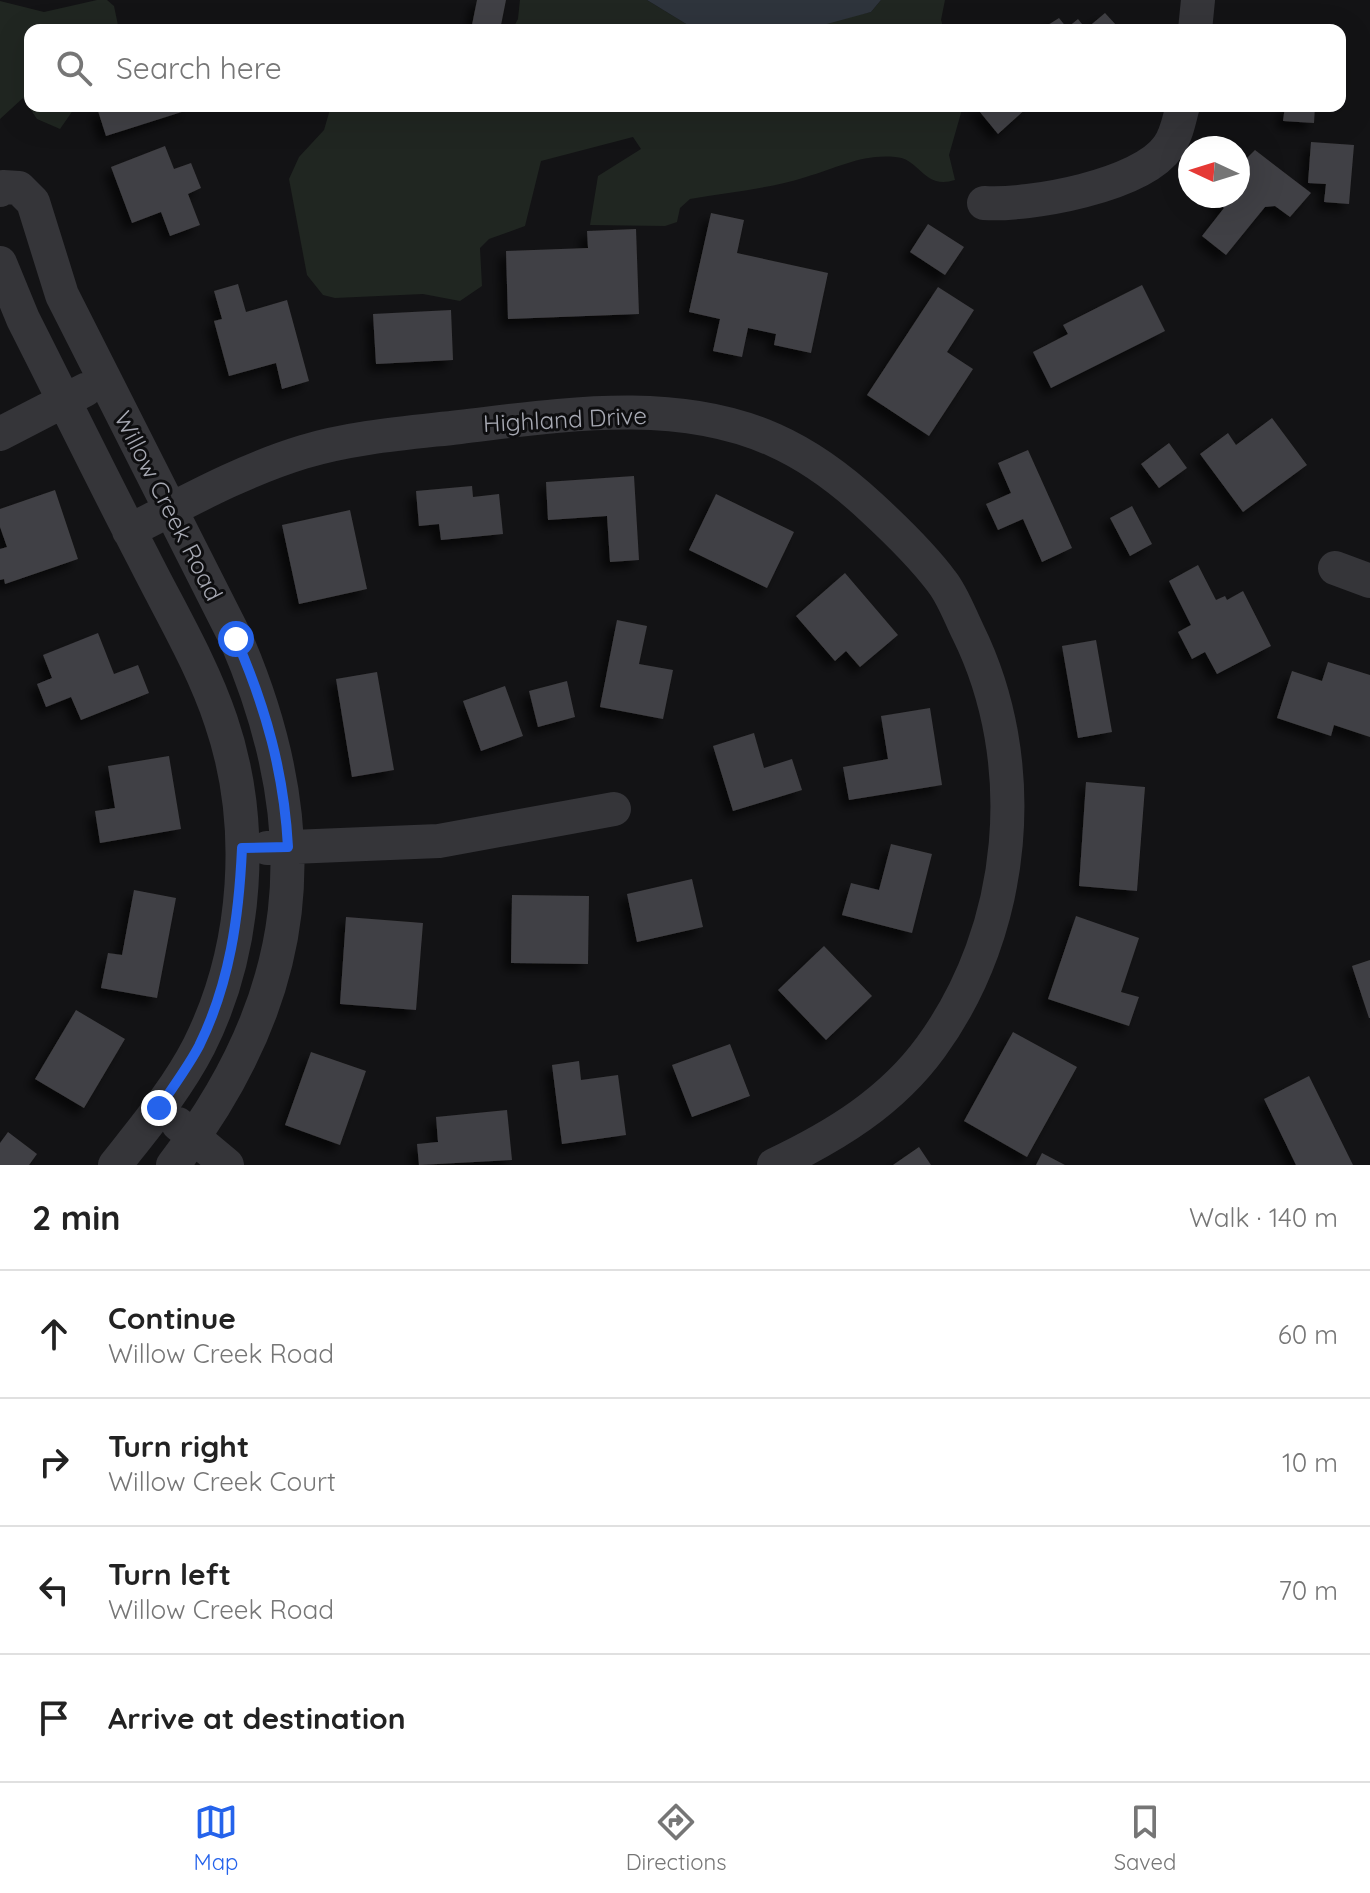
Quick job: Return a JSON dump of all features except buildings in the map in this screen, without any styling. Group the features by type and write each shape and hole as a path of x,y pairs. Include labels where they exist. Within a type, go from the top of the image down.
{"street":[{"path":"1196,24 1198,0"},
{"path":"984,203 1016,205 1071,195 1142,168 1167,149 1181,112"},
{"name":"Willow Creek Road","path":"0,190 3,187 19,188 33,202 44,248 62,295 259,693 284,794 288,847 283,926 275,972 241,1060 194,1138 173,1165"},
{"name":"Willow Creek Road","path":"0,263 23,319 190,649 221,720 238,785 242,848 240,908 223,984 199,1046 159,1108 115,1165"},
{"path":"0,434 104,380"},
{"name":"Highland Drive","path":"129,531 243,472 320,448 376,437 559,415 637,412 704,420 772,439 838,477 893,526 944,584 978,652 1004,735 1010,795 1000,874 984,947 956,1006 930,1048 860,1119 774,1165"},
{"path":"1335,568 1370,581"},
{"path":"242,848 439,841 614,809"},
{"path":"159,1108 227,1165"}],"shaded area":[{"path":"107,0 114,6 118,24 24,24 24,100 0,119 0,1 44,12"},
{"path":"520,0 647,0 686,24 515,24"},
{"path":"647,0 881,0 871,12 827,24 686,24"},
{"path":"881,0 945,0 942,24 816,24 871,12"},
{"path":"32,112 72,112 60,129 37,119"},
{"path":"329,112 961,112 949,155 955,180 936,181 903,159 871,158 778,185 690,199 680,208 677,222 665,226 590,225 598,176 641,149 633,137 541,161 525,226 489,239 480,248 482,286 460,301 423,294 335,298 323,295 307,275 289,179 299,157 324,130"}],"route":[{"path":"159,1108 199,1046 223,984 240,908 242,848 288,847 284,794 274,742 259,693 236,639"}]}
